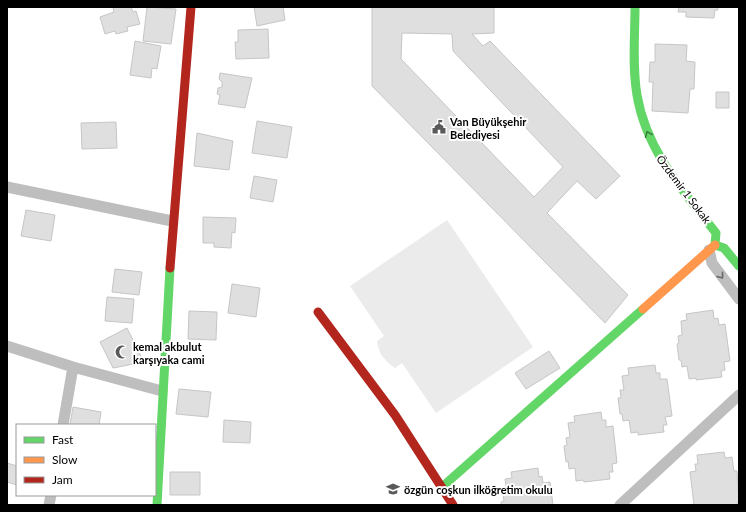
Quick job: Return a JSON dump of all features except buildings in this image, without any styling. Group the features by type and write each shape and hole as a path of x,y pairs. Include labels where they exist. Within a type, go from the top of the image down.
{"street":[{"path":"157,505 172,221 191,7"},
{"name":"Özdemir 1 Sokak","path":"634,7 637,96 646,132 658,157 716,233 712,248 712,263 739,299"},
{"path":"7,186 172,221"},
{"path":"442,487 712,248 724,248 739,266"},
{"path":"318,312 395,415 453,505"},
{"path":"7,346 73,367 162,391"},
{"path":"63,424 73,367"},
{"path":"620,505 739,395"}],"shaded area":[{"path":"447,220 533,347 436,413 402,363 395,368 388,363 383,356 377,341 384,336 350,286"}],"traffic: fast":[{"path":"635,7 635,84 648,134 668,169 716,233 715,245 724,248 739,266"},
{"path":"157,505 170,268"},
{"path":"442,487 643,309"}],"traffic: slow":[{"path":"643,309 715,245"}],"traffic: jam":[{"path":"170,268 191,7"},
{"path":"318,312 395,415 453,505"}],"place":[{"name":"Van Büyükşehir Belediyesi","path":"439,127"},
{"name":"kemal akbulut karşıyaka cami","path":"122,352"},
{"name":"özgün coşkun ilköğretim okulu","path":"393,489"}]}
